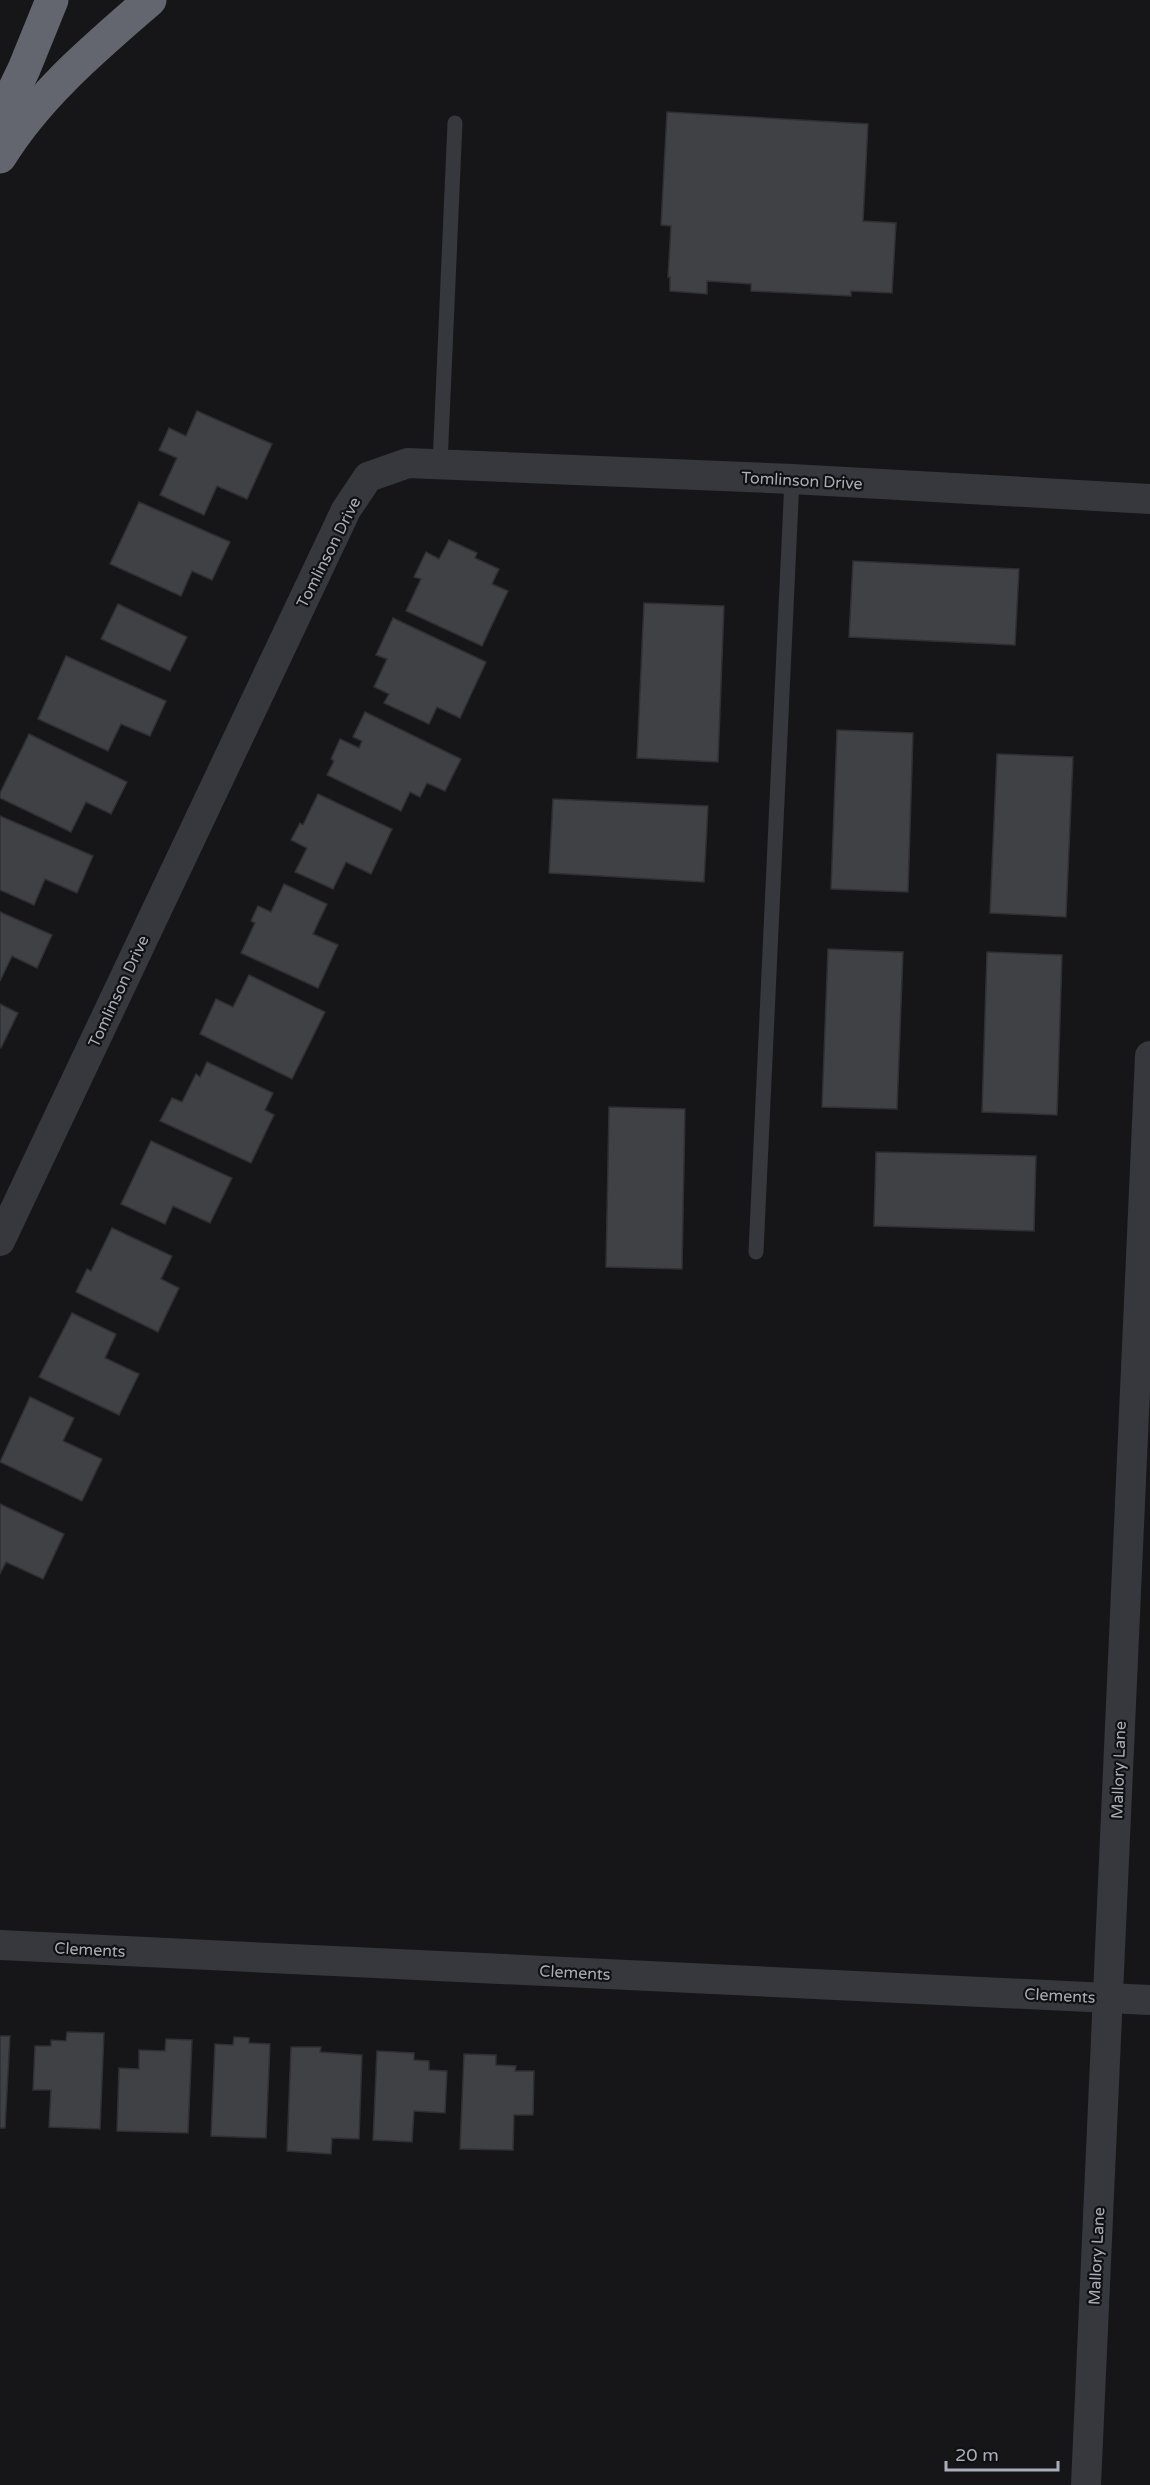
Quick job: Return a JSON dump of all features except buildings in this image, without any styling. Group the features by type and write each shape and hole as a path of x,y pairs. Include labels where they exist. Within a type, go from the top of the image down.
{"highway":[{"path":"0,119 24,69 52,0"},
{"path":"0,158 12,137 81,60 150,0"}],"street":[{"name":"Tomlinson Drive","path":"0,1241 346,510 368,477 408,463 792,479 1150,499"},
{"name":"Mallory Lane","path":"1086,2485 1108,1998 1143,1353 1150,1056"},
{"name":"Clements","path":"0,1945 1150,2000"}],"lane":[{"path":"440,464 455,123"},
{"path":"756,1252 792,479"}]}
